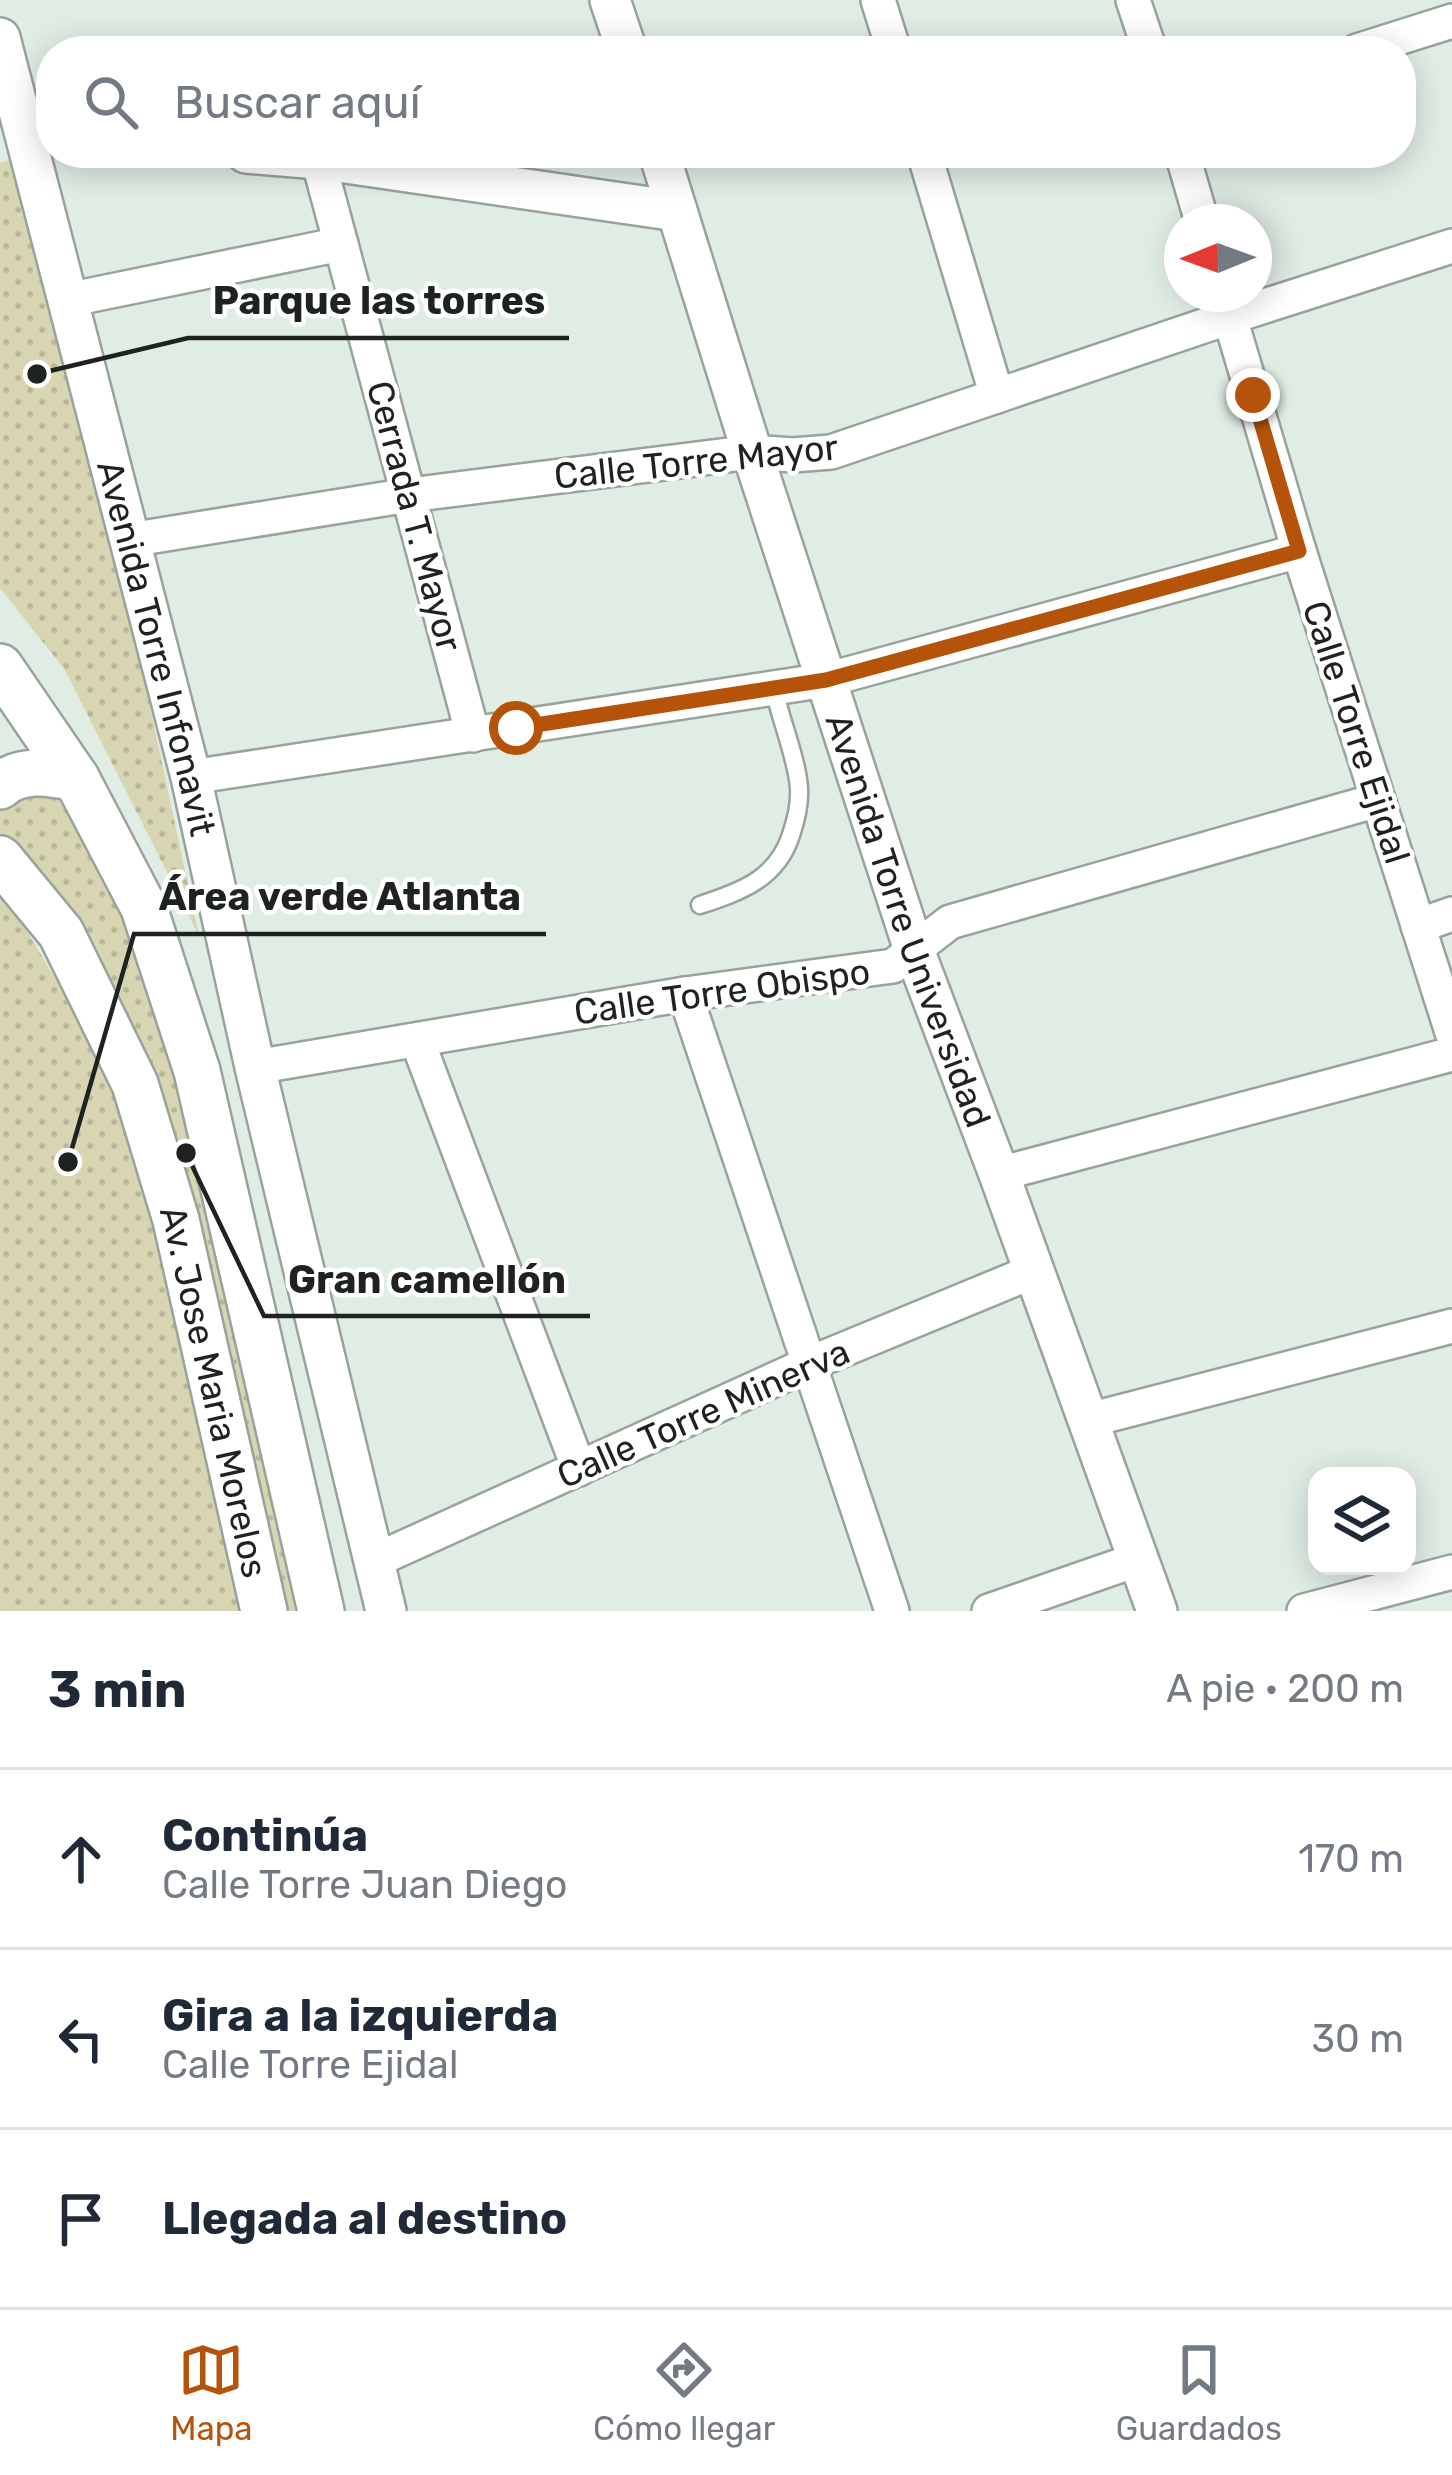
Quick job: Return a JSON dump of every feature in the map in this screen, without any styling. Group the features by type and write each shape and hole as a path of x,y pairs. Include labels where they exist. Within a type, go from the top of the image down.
{"main road":[{"name":"Av. Jose Maria Morelos","path":"0,668 76,778 144,908 197,1071 321,1611"},
{"path":"0,786 9,778 44,772 76,778"},
{"name":"Av. Jose Maria Morelos","path":"0,859 61,933 135,1084 176,1220 264,1611"}],"street":[{"path":"610,0 622,36"},
{"path":"878,0 889,36"},
{"path":"1133,0 1145,36"},
{"path":"1404,36 1452,21"},
{"name":"Avenida Torre Infonavit","path":"0,38 190,777 386,1611"},
{"name":"Cerrada T. Mayor","path":"320,168 473,735"},
{"path":"380,168 677,211"},
{"name":"Avenida Torre Universidad","path":"664,168 914,950 1157,1611"},
{"path":"928,168 997,397"},
{"path":"1186,168 1197,204"},
{"path":"67,300 341,244"},
{"name":"Calle Torre Mayor","path":"1272,293 1452,245"},
{"name":"Calle Torre Mayor","path":"129,539 409,495 752,452 831,452 997,397 1209,312"},
{"name":"Calle Torre Ejidal","path":"1228,312 1452,1032"},
{"path":"190,777 826,680 1299,551"},
{"name":"Calle Torre Obispo","path":"255,1066 685,994 893,966 950,922 1378,800"},
{"path":"1418,926 1452,914"},
{"path":"685,994 892,1611"},
{"path":"417,1040 579,1469"},
{"path":"999,1174 1452,1054"},
{"name":"Calle Torre Minerva","path":"374,1561 811,1363 1034,1271"},
{"path":"1089,1420 1452,1326"},
{"path":"989,1611 1139,1558"},
{"path":"1304,1611 1452,1572"}],"lane":[{"path":"700,905 766,877 787,849 800,787 774,689"}],"shaded area":[{"path":"21,156 124,585 199,936 65,670 0,588 0,163"},
{"path":"47,776 136,901 317,1611 268,1611 173,1197 0,853 0,792"},
{"path":"0,885 102,1058 172,1266 247,1611 0,1611"}],"place":[{"name":"Parque las torres","path":"37,374"},
{"name":"Gran camellón","path":"186,1153"},
{"name":"Área verde Atlanta","path":"68,1162"}],"route":[{"path":"516,728 826,680 1299,551 1253,395"}]}
